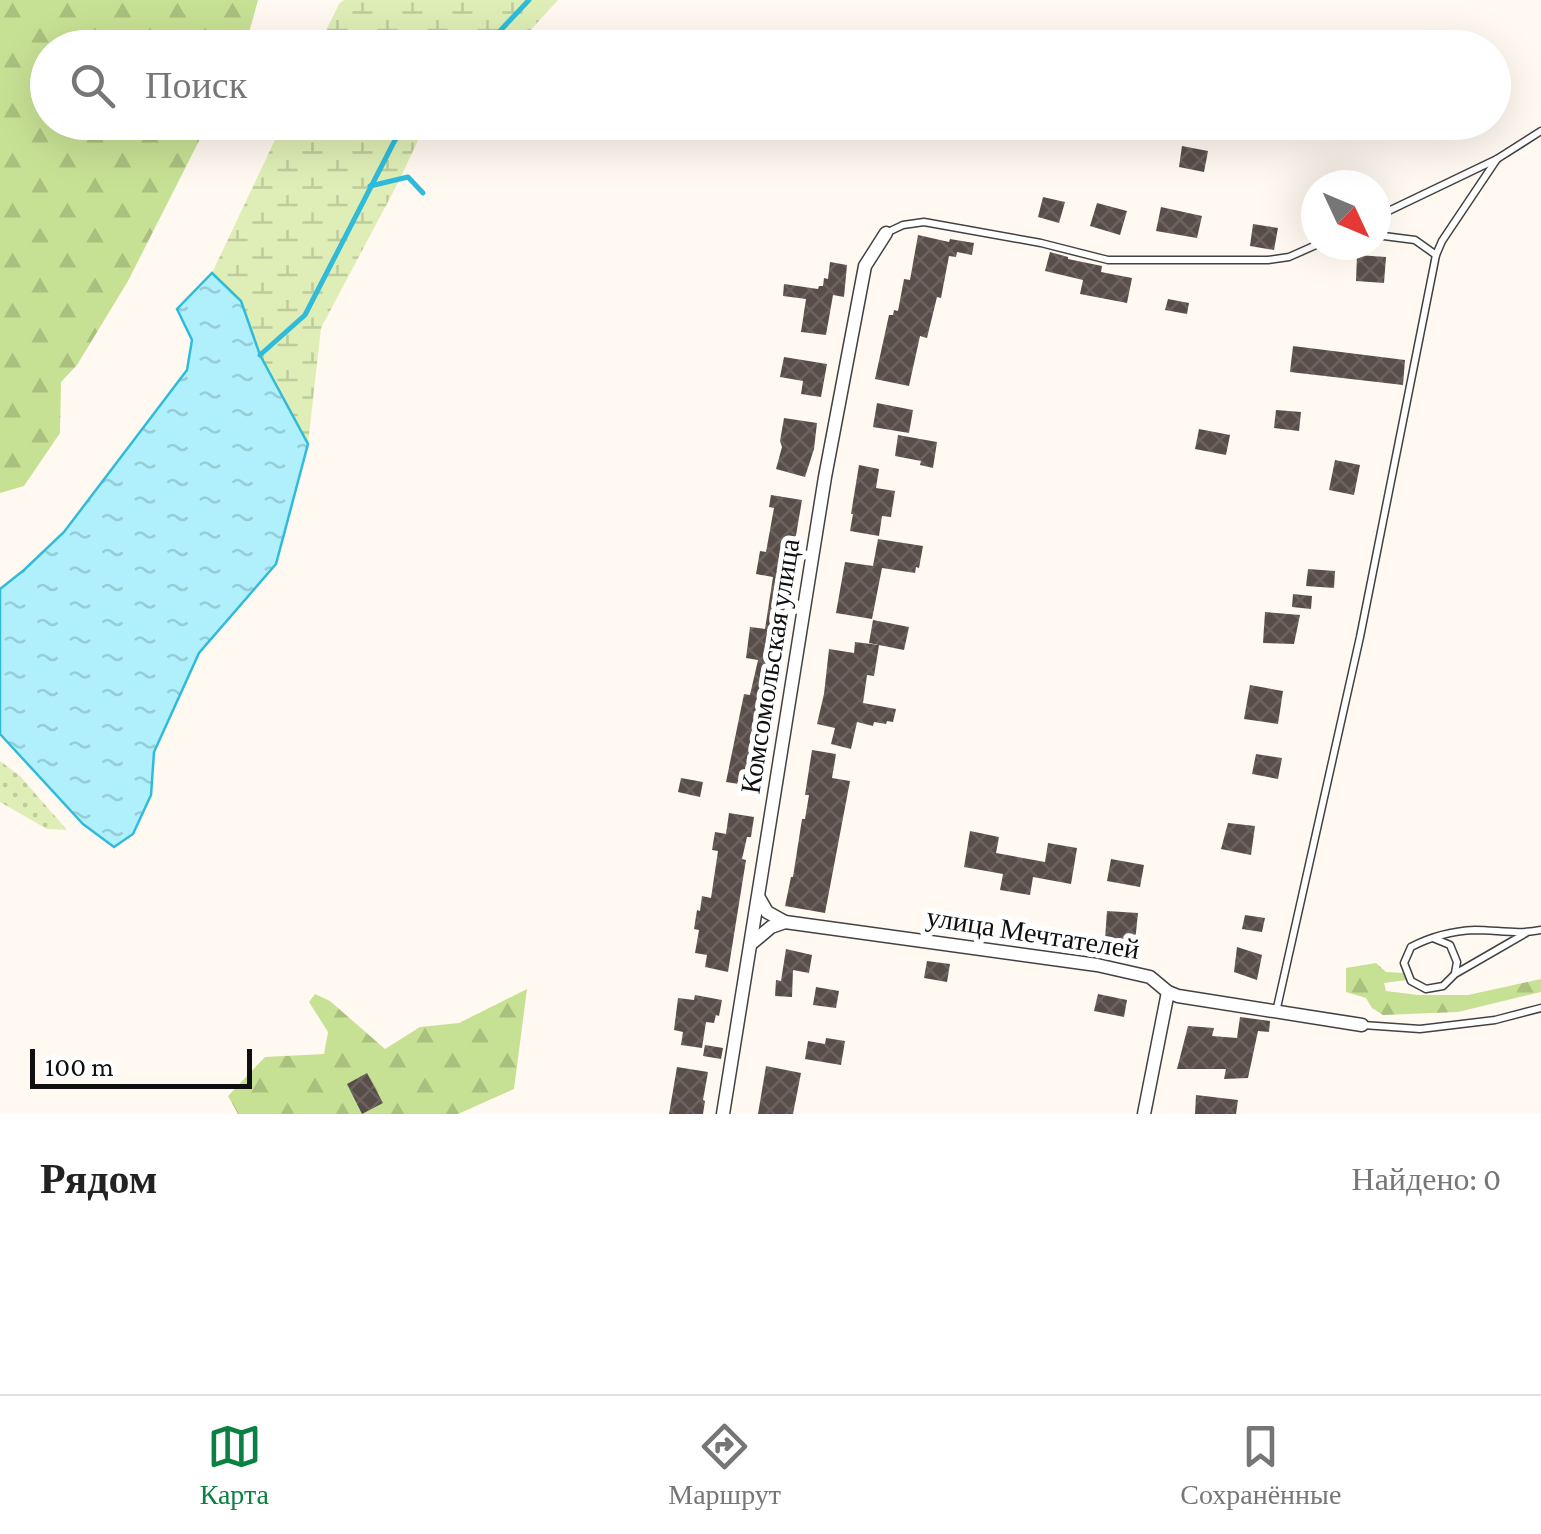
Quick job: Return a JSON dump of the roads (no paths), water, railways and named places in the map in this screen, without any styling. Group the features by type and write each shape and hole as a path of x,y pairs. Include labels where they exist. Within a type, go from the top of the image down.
{"street":[{"name":"Комсомольская улица","path":"723,1114 825,478 865,266 886,233"},
{"path":"759,898 767,912 785,922"},
{"path":"752,942 785,922"},
{"name":"улица Мечтателей","path":"785,922 1097,964 1150,977 1178,996 1362,1025"},
{"path":"1144,1114 1168,992"}],"lane":[{"path":"1391,210 1497,159 1541,131"},
{"path":"1276,1012 1360,637 1436,254 1497,159"},
{"path":"886,233 903,224 924,222 1041,243 1108,260 1268,260 1301,252"},
{"path":"1391,236 1415,240 1436,254"},
{"path":"1526,933 1454,974 1443,986 1426,989 1411,981 1404,963 1410,946 1430,937 1472,930 1541,930"},
{"path":"1430,937 1450,945 1457,962 1454,974"},
{"path":"1362,1025 1420,1029 1495,1020 1541,1008"}],"water":[{"path":"212,273 241,301 260,355 308,444 276,564 199,653 154,752 151,795 133,834 114,847 83,824 0,734 0,589 64,532 187,370 192,340 177,309"}],"waterway":[{"path":"501,30 529,0"},
{"path":"260,355 305,315 395,140"},
{"path":"370,186 408,177 423,193"}]}
